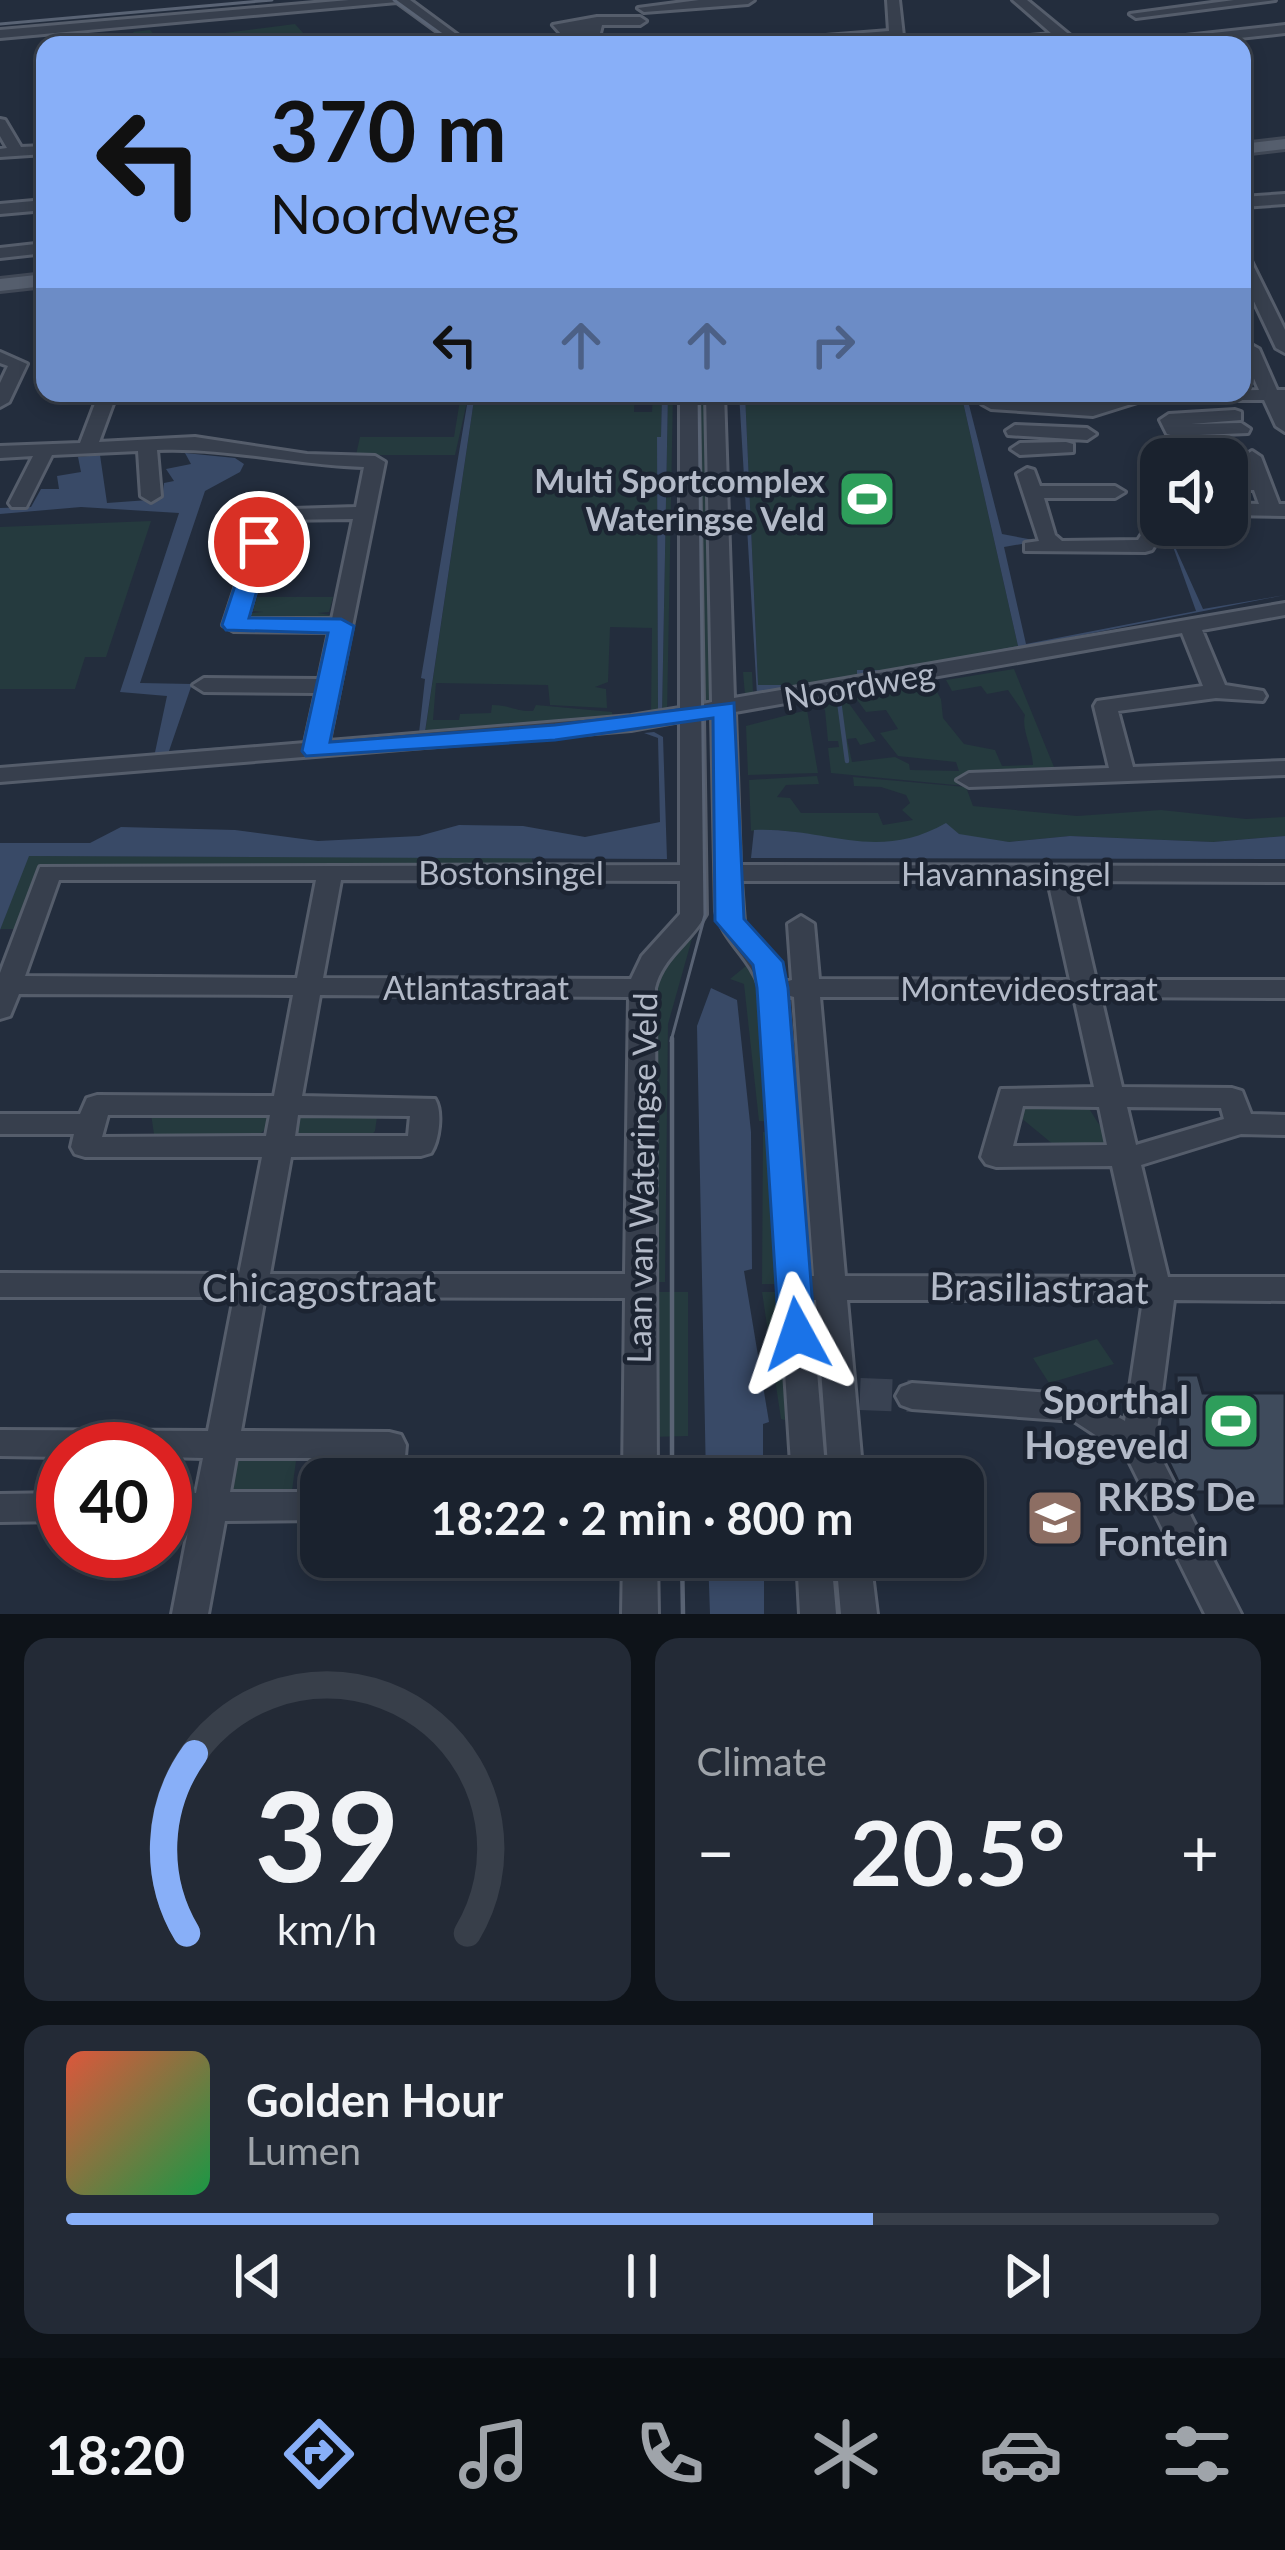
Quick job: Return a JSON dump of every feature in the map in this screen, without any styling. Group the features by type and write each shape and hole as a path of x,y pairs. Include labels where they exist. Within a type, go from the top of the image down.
{"main road":[{"path":"1251,146 1285,142"},
{"path":"0,282 36,278"}],"street":[{"path":"0,32 350,0"},
{"path":"383,0 432,36"},
{"path":"100,23 392,0"},
{"path":"402,0 452,36"},
{"path":"594,33 640,16 748,0"},
{"path":"893,0 895,36"},
{"path":"1001,0 1061,36"},
{"path":"1171,36 1130,10 1269,0 1285,9"},
{"path":"100,23 108,36"},
{"path":"1223,36 1285,29"},
{"path":"0,123 8,153"},
{"path":"1251,202 1284,200"},
{"path":"0,209 36,206"},
{"path":"0,253 36,249"},
{"path":"1251,277 1281,333"},
{"path":"1251,351 1278,395 1285,426"},
{"path":"0,357 17,364 0,402"},
{"path":"88,448 105,402"},
{"name":"Laan van Wateringse Veld","path":"640,1458 642,988 646,964 688,926 692,873 689,402"},
{"path":"715,402 730,921 788,988 849,1394 847,1458"},
{"path":"992,404 1093,412 1122,402"},
{"path":"1231,402 1278,510 1248,509"},
{"path":"1016,405 1043,546 1140,546"},
{"path":"1161,421 1174,430 1249,450"},
{"path":"1025,470 1087,434"},
{"path":"0,452 195,443 313,460 375,462 316,745"},
{"path":"147,445 151,496"},
{"path":"20,503 46,449"},
{"path":"1025,470 1090,508 1115,492"},
{"path":"341,626 234,625 268,514 364,514"},
{"name":"Noordweg","path":"0,775 316,745 555,733 1193,631 1285,609"},
{"path":"1193,631 1216,691"},
{"path":"204,685 327,686"},
{"path":"1122,771 1106,706 1216,691 1255,696"},
{"path":"969,780 1285,768"},
{"name":"Bostonsingel","path":"5,997 50,872 692,873"},
{"path":"190,1614 330,872"},
{"path":"1058,872 1159,1304 1138,1446"},
{"name":"Havannasingel","path":"728,873 1285,874"},
{"path":"801,924 788,988 793,1288 807,1458"},
{"name":"Atlantastraat","path":"5,997 309,986 642,988"},
{"name":"Montevideostraat","path":"788,988 1285,989"},
{"path":"1240,1124 1232,1098 1011,1096 996,1156 1146,1155 1240,1124 1285,1125"},
{"path":"97,1106 286,1106 425,1106 421,1146 86,1147 97,1106"},
{"path":"144,1106 150,1147"},
{"path":"374,1146 390,1106"},
{"path":"0,1124 92,1124"},
{"name":"Chicagostraat","path":"0,1285 638,1286"},
{"name":"Brasiliastraat","path":"793,1288 1285,1288"},
{"path":"912,1396 1080,1408 1138,1446 1223,1614"},
{"path":"0,1443 389,1444 388,1458"},
{"path":"192,1507 300,1506"},
{"path":"0,1508 36,1508"},
{"path":"640,1578 640,1614"},
{"path":"815,1578 818,1614"},
{"path":"856,1578 859,1614"}],"green space":[{"path":"295,24 306,36 200,36"},
{"path":"150,30 155,36 133,32"},
{"path":"460,402 467,402 455,455 356,455 360,437 454,437"},
{"path":"474,402 635,402 634,412 652,412 653,402 662,402 661,438 657,438 658,714 651,714 652,628 610,627 608,682 595,687 606,689 607,708 550,705 548,685 436,683 433,720 491,713 492,705 527,711 536,705 612,712 613,718 425,733"},
{"path":"668,402 673,402 667,715 662,715"},
{"path":"692,402 712,402 718,703 699,704"},
{"name":"Multi Sportcomplex Wateringse Veld","path":"745,402 963,402 1018,646 892,670 858,670 870,677 1074,643 853,682 846,678 827,687 745,695 743,672 752,672 753,692 801,686 758,685"},
{"path":"151,521 106,657 85,657 75,689 0,689 0,527"},
{"path":"257,597 333,597 329,612 318,613 330,615 327,620 251,620 252,613 263,612 253,611"},
{"path":"1014,669 1056,772 955,785 831,773 828,748 839,747 838,741 828,741 825,710 817,702 845,698 876,741 860,745 856,738 847,739 852,762 895,757 909,764 910,770 959,771 956,762 898,756 880,733 898,729 886,710 866,712 855,697 932,683 941,699 943,718 964,744 995,750 1002,766 1033,765 1025,715 1008,690 987,694 981,686 952,691 946,680"},
{"path":"807,710 818,773 748,775 746,726"},
{"path":"817,776 819,784 786,785 777,797 790,798 801,813 878,813 883,825 913,820 902,810 910,803 906,795 881,787 854,786 853,777 966,787 973,806 1077,816 1161,810 1246,819 1285,817 1285,836 1213,842 1070,836 1009,842 949,838 936,829 914,839 868,843 797,832 751,831 749,780"},
{"path":"28,856 532,857 532,867 43,867 20,929 0,929"},
{"path":"695,928 668,1024 665,1282 649,1282 652,970"},
{"path":"757,957 773,1122 759,1121 744,984 730,979"},
{"path":"1021,1101 1088,1107 1112,1145 1060,1150 1015,1113"},
{"path":"150,1107 248,1111 272,1119 251,1139 236,1143 155,1141"},
{"path":"301,1109 377,1117 375,1131 364,1143 285,1136"},
{"path":"774,1130 783,1284 762,1284 763,1132"},
{"path":"648,1292 688,1292 688,1436 649,1437"},
{"path":"762,1292 784,1292 792,1422 781,1419"},
{"path":"1097,1339 1114,1364 1049,1383 1033,1358"},
{"path":"349,1448 365,1458 308,1458 309,1453"},
{"path":"297,1453 291,1498 218,1492 223,1460"}],"water":[{"path":"467,402 474,402 425,732 658,713 657,437 661,437 662,402 668,402 662,715 154,757 167,696 120,692 179,513 81,507 0,514 0,508 31,507 41,489 59,489 57,476 81,472 78,457 100,455 107,503 162,499 164,483 174,481 166,469 191,464 185,453 235,458 244,464 240,472 205,491 140,683 192,684 169,751 419,733 425,679 421,678"},
{"path":"740,402 745,402 758,685 810,685 757,695"},
{"path":"963,402 968,402 1002,534 1039,541 1004,547 1026,644 1196,611 1173,546 1203,609 1285,595 870,677 857,675 857,670 892,670 1018,646"},
{"path":"644,733 663,737 667,859 29,856 0,930 0,843 90,843 121,827 235,830 318,841 419,836 459,825 523,826 585,837 660,822 658,738"},
{"path":"946,823 959,834 1009,842 1070,836 1213,842 1285,836 1285,859 751,858 754,830 873,842 921,835"},
{"path":"711,988 737,1000 751,1132 752,1269 744,1271 769,1422 763,1424 763,1458 706,1458 697,1026"},
{"path":"709,1578 764,1578 764,1614 710,1614"}],"building":[{"name":"Sporthal Hogeveld","path":"1176,1375 1198,1375 1203,1393 1285,1393 1285,1506 1230,1506 1227,1492 1183,1492 1165,1454 1179,1450"}],"waterway":[{"path":"839,701 847,761"}],"tunnel":[{"path":"860,1394 912,1396"}],"tram line":[{"path":"0,24 272,0"},
{"path":"394,0 444,36"},
{"path":"671,1041 705,915 699,402"},
{"path":"672,1038 672,1458"},
{"path":"682,1578 683,1614"}],"place":[{"name":"Multi Sportcomplex Wateringse Veld","path":"867,499"},
{"name":"Sporthal Hogeveld","path":"1231,1421"},
{"name":"RKBS De Fontein","path":"1055,1518"}],"route":[{"path":"259,542 234,625 341,626 315,751 555,733 725,708 730,921 738,935 768,962 797,1334"}]}
